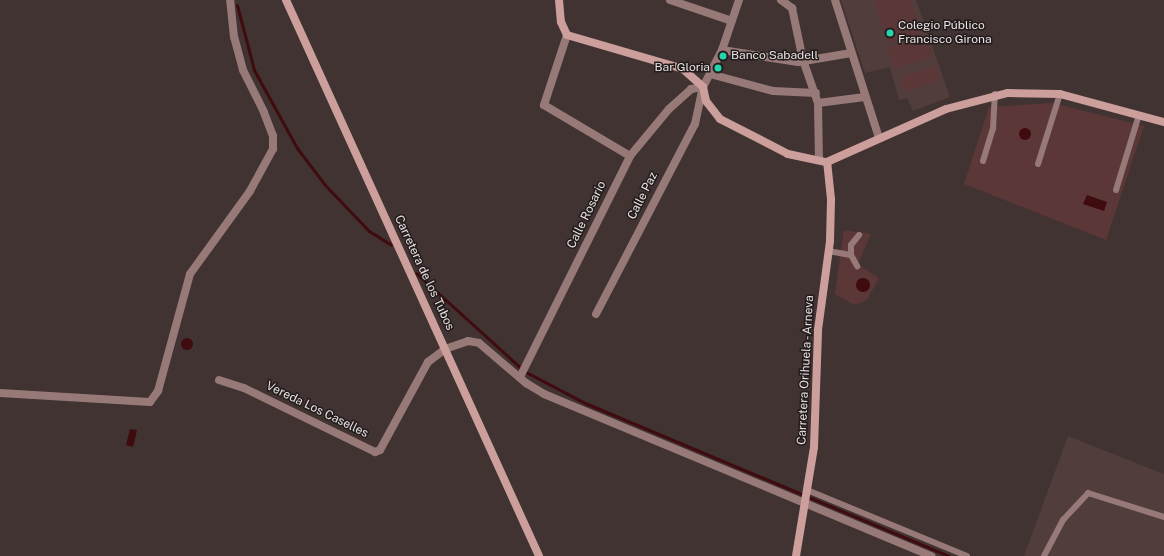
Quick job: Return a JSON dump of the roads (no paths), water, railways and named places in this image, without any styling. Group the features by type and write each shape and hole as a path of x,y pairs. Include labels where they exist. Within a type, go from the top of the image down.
{"main road":[{"name":"Carretera de los Tubos","path":"286,0 539,556"},
{"path":"559,0 560,22 567,35 683,69 704,87 706,101 720,119 788,154 828,162 946,109 995,94 1060,94 1139,114 1164,122"},
{"name":"Carretera Orihuela - Arneva","path":"796,556 814,446 820,316 828,251 831,199 828,162"}],"street":[{"path":"0,393 150,402 158,391 190,274 250,191 273,149 273,136 264,112 243,70 234,37 230,0"},
{"path":"670,0 732,21"},
{"name":"Calle Paz","path":"596,314 694,124 704,87 722,50 739,0"},
{"path":"835,0 865,97 880,138"},
{"path":"784,1 792,8 802,60 816,93 818,103 819,160"},
{"path":"567,35 544,106 630,156"},
{"path":"722,50 802,60 851,53"},
{"path":"710,74 758,88 816,93"},
{"name":"Calle Rosario","path":"520,377 630,156 669,109 691,89 704,87"},
{"path":"818,103 865,97"},
{"name":"Vereda Los Caselles","path":"219,380 244,388 375,452 380,450 428,362 445,349 468,341 479,343 520,377 544,394 806,497 932,556"}],"lane":[{"path":"983,161 993,129 995,94"},
{"path":"1038,164 1060,94"},
{"path":"1116,190 1139,114"},
{"path":"857,266 851,255 851,245 859,234"},
{"path":"828,251 851,255"},
{"path":"1044,556 1063,520 1088,493 1164,517"},
{"path":"806,497 968,556"}],"waterway":[{"path":"237,5 254,70 297,148 325,185 369,231 391,245"},
{"path":"416,273 522,369"},
{"path":"524,371 585,403 949,556"}],"place":[{"name":"Colegio Público Francisco Girona","path":"890,33"},
{"name":"Banco Sabadell","path":"723,56"},
{"name":"Bar Gloria","path":"718,68"}]}
